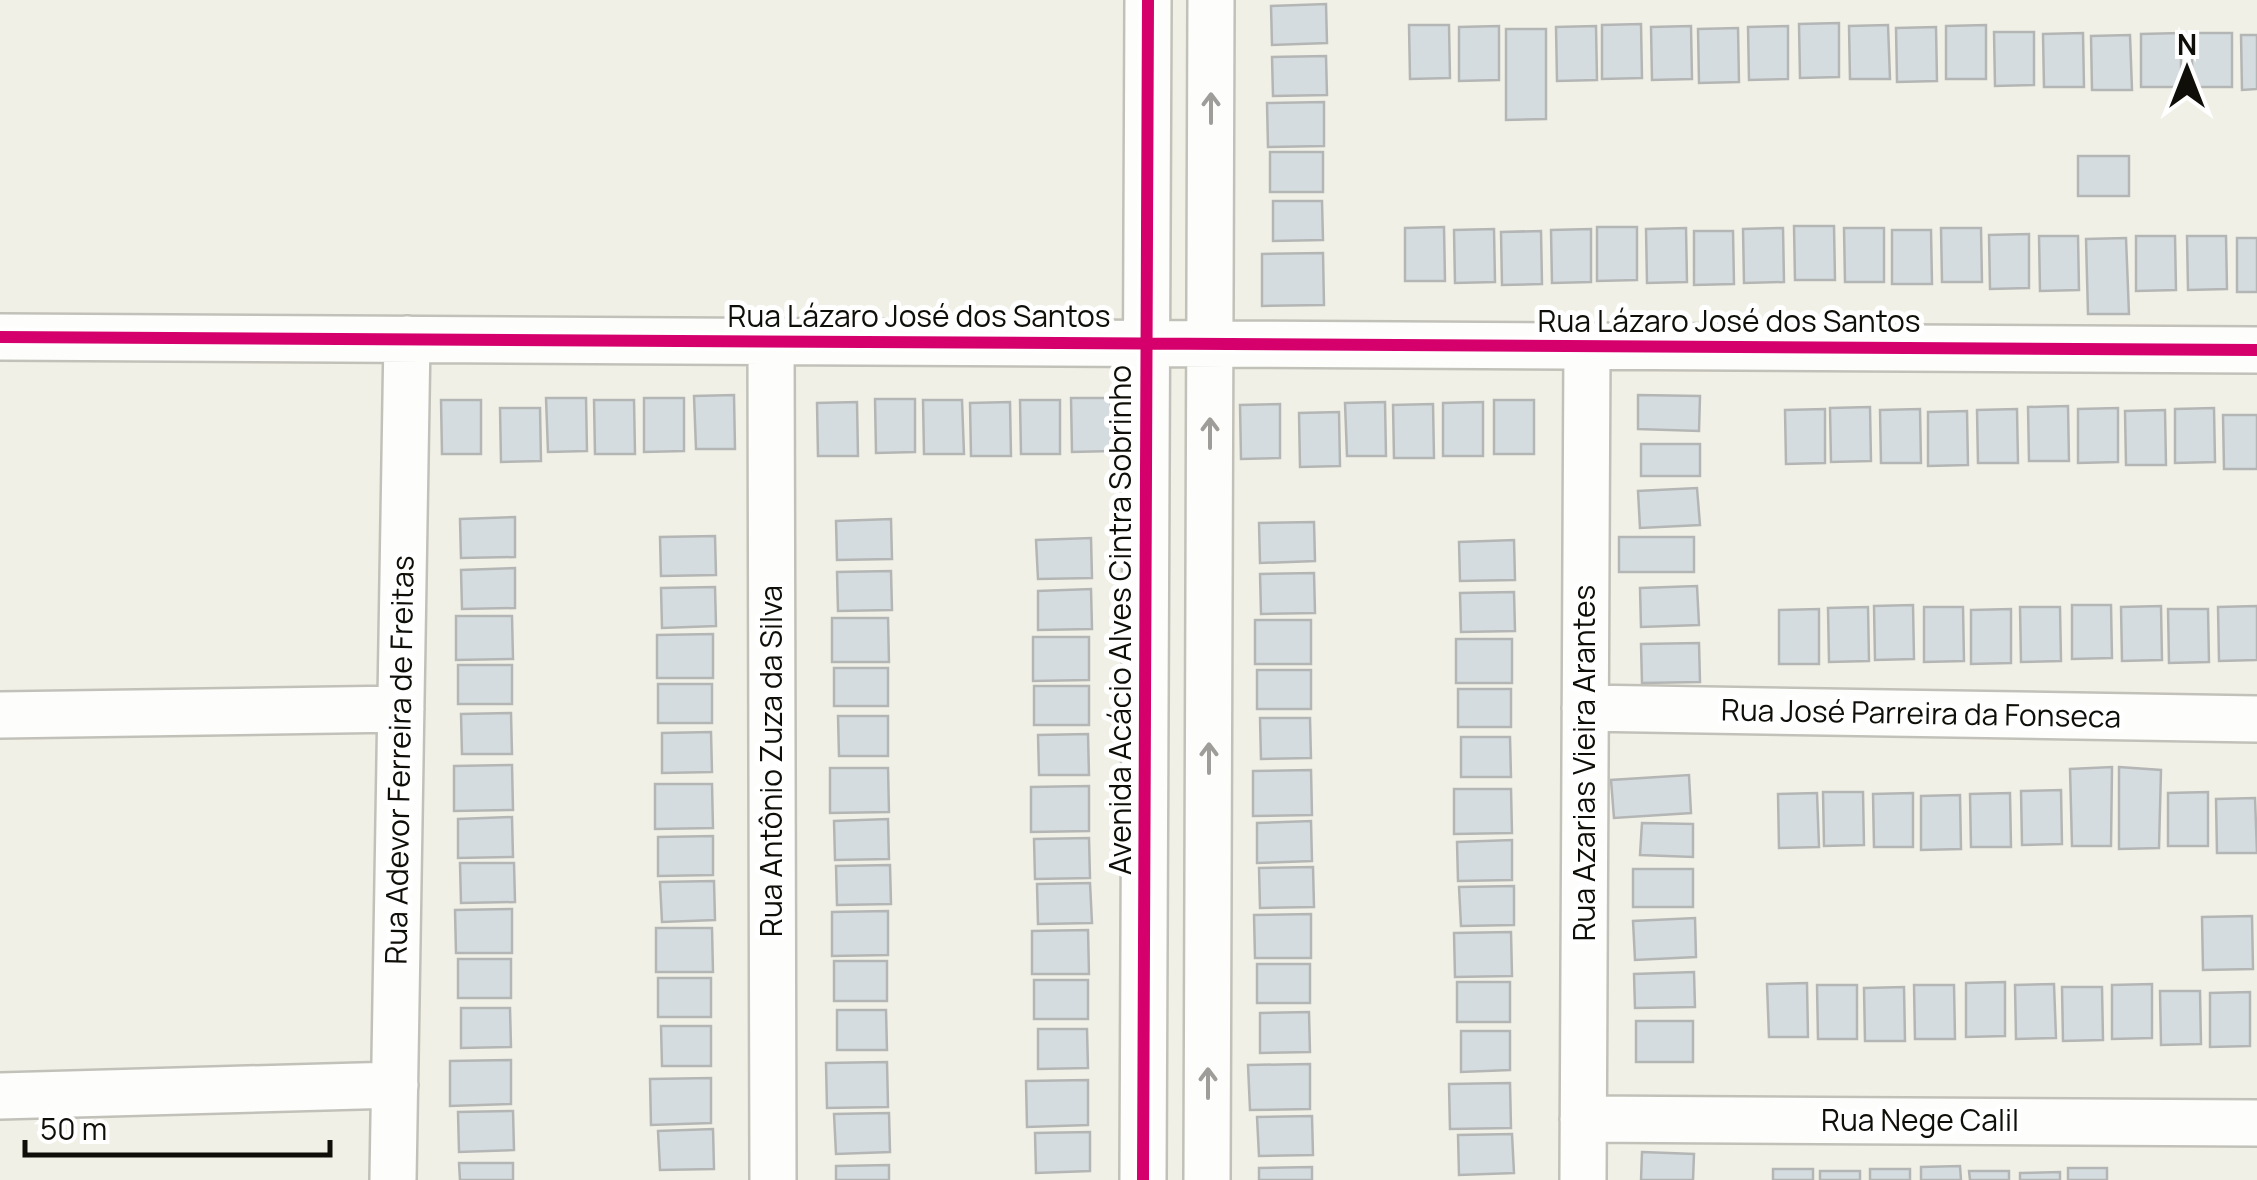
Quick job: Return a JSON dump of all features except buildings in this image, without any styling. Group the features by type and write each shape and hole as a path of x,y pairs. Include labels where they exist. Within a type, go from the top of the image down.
{"street":[{"name":"Avenida Acácio Alves Cintra Sobrinho","path":"1143,1180 1148,0"},
{"path":"1208,1180 1211,0"},
{"name":"Rua Lázaro José dos Santos","path":"0,337 2257,350"},
{"name":"Rua Adevor Ferreira de Freitas","path":"394,1180 407,339"},
{"name":"Rua Antônio Zuza da Silva","path":"771,341 772,1180"},
{"name":"Rua Azarias Vieira Arantes","path":"1583,1180 1587,346"},
{"name":"Rua José Parreira da Fonseca","path":"1585,708 2257,719"},
{"path":"0,715 401,709"},
{"path":"0,1096 395,1085"},
{"name":"Rua Nege Calil","path":"1583,1118 2257,1123"}],"cycle path":[{"path":"1143,1180 1148,0"},
{"path":"0,337 2257,350"}]}
